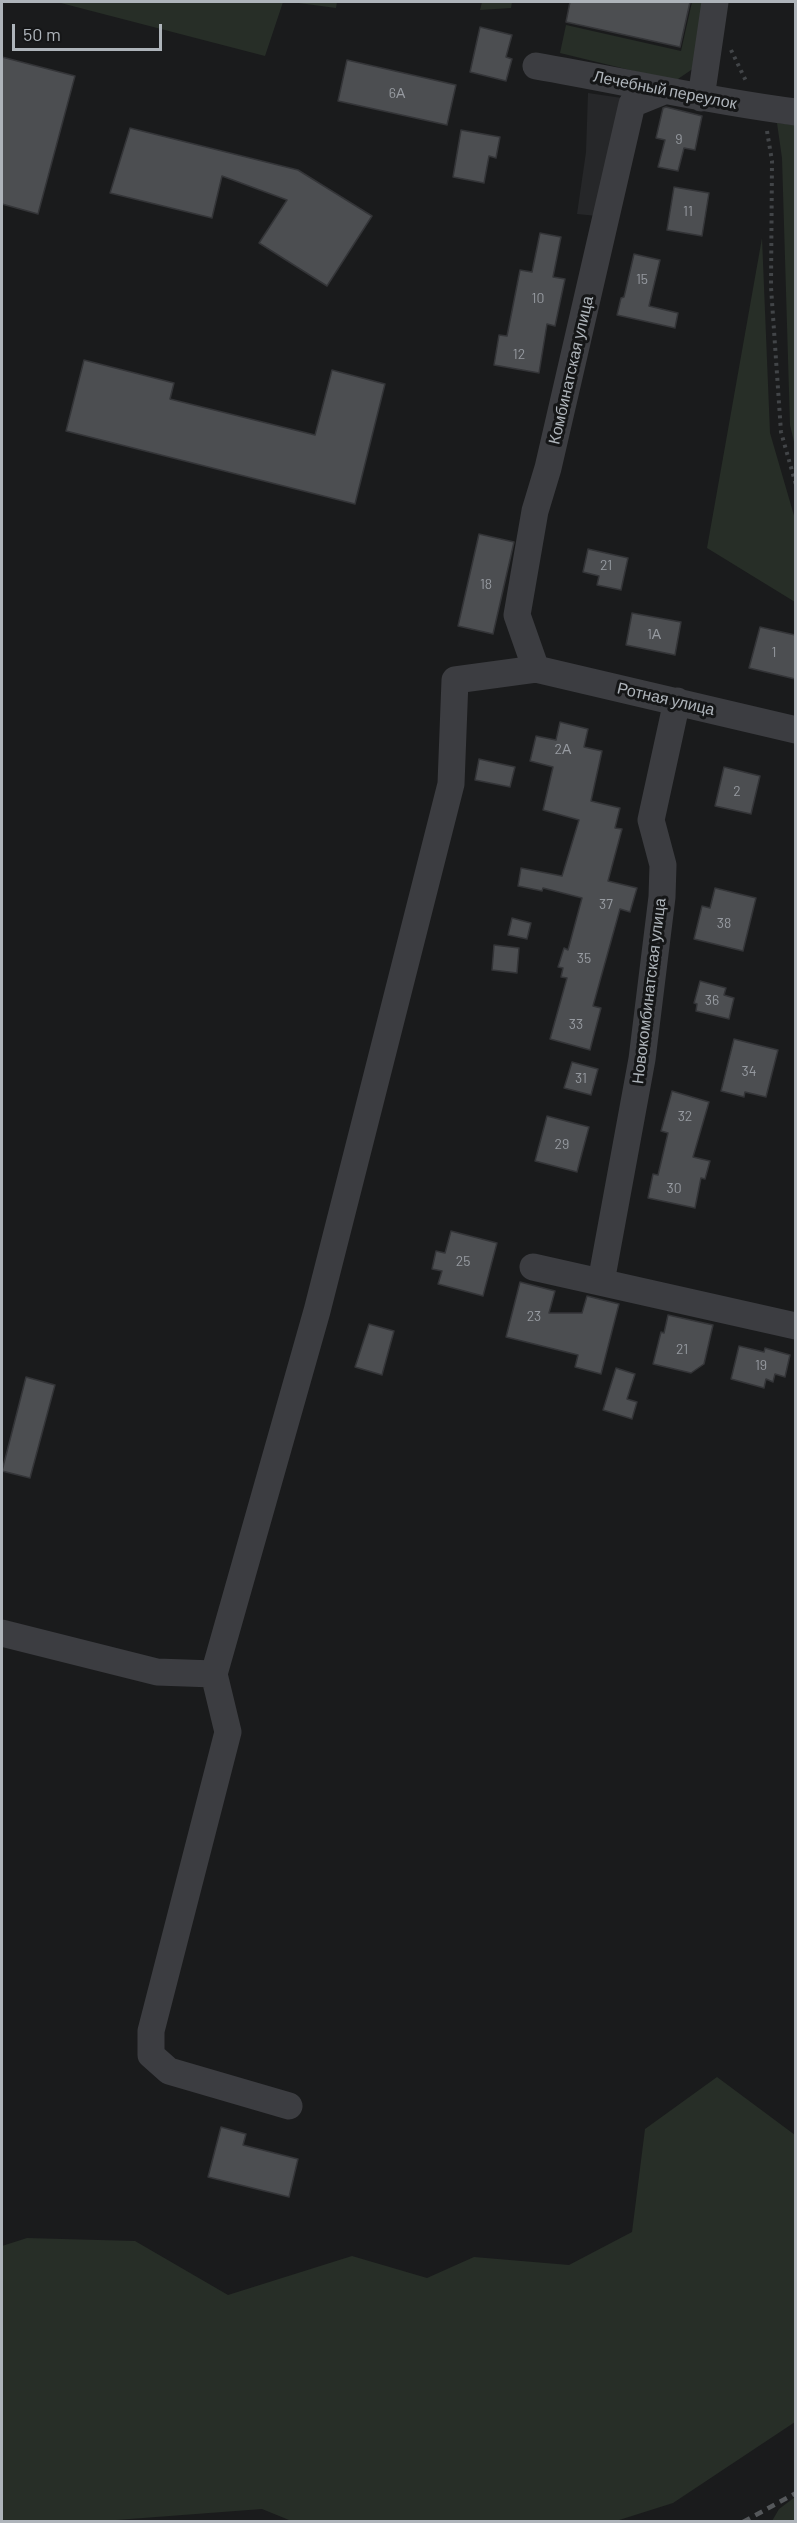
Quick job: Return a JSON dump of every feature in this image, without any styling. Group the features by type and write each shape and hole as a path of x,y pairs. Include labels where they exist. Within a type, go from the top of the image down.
{"street":[{"path":"701,98 714,8"},
{"name":"Лечебный переулок","path":"536,66 624,81 701,98 795,112"},
{"name":"Комбинатская улица","path":"536,669 517,615 535,511 551,456 632,104 664,91"},
{"path":"289,2106 169,2071 151,2055 152,2031 228,1732 213,1674 316,1311 451,784 455,680 536,669"},
{"name":"Ротная улица","path":"536,669 795,730"},
{"name":"Новокомбинатская улица","path":"601,1282 642,1059 662,897 663,865 651,820 677,701"},
{"path":"533,1267 795,1326"},
{"path":"2,1634 157,1672 213,1674"}],"path":[{"path":"714,8 743,77 764,108 772,161 771,287 781,432 795,485"}],"shaded area":[{"path":"57,2 283,2 265,56"},
{"path":"291,2 337,2 336,8"},
{"path":"482,2 512,2 511,8 480,10"},
{"path":"692,2 709,2 697,66 675,81 560,53 566,25 681,51"},
{"path":"588,93 622,98 597,216 577,214 586,152"},
{"path":"777,123 795,125 795,446 790,425 782,158"},
{"path":"762,238 770,433 795,519 795,602 707,548"},
{"path":"717,2077 795,2135 795,2422 673,2503 616,2521 294,2522 262,2509 90,2522 2,2521 2,2246 27,2238 135,2241 228,2295 352,2256 427,2278 474,2257 569,2265 632,2232 645,2129"},
{"path":"795,2497 795,2521 772,2521 779,2509"}],"building":[{"path":"570,2 690,2 680,47 566,22"},
{"path":"480,27 512,35 506,57 512,59 506,81 470,72"},
{"path":"2,57 75,76 38,214 2,204"},
{"path":"347,60 456,85 447,125 338,101"},
{"path":"663,108 702,116 695,150 684,148 678,171 658,167 665,140 656,138"},
{"path":"130,128 298,170 372,216 327,286 259,243 287,200 222,176 212,218 110,193"},
{"path":"461,130 500,137 496,158 489,156 484,183 453,177"},
{"path":"674,187 709,193 702,236 667,230"},
{"path":"540,233 561,237 553,277 565,279 555,326 547,324 539,373 494,365 499,335 507,336 520,270 532,272"},
{"path":"634,254 660,260 649,306 678,313 675,328 617,315 621,298 624,297"},
{"path":"84,360 174,383 170,399 315,435 332,370 385,384 355,504 66,431"},
{"path":"479,534 514,542 493,634 458,626"},
{"path":"588,549 628,558 621,590 597,585 599,576 583,572"},
{"path":"632,613 681,622 675,655 626,645"},
{"path":"760,627 795,635 795,679 749,668"},
{"path":"560,722 588,729 584,747 602,751 591,801 620,808 615,828 622,829 608,881 637,888 630,912 620,909 593,1006 601,1008 590,1050 550,1039 567,978 561,977 563,968 558,967 564,948 568,950 582,898 543,888 542,891 518,886 521,868 562,876 579,820 543,810 553,767 530,761 536,736 556,740"},
{"path":"479,759 515,767 510,787 475,780"},
{"path":"724,767 760,776 751,814 715,806"},
{"path":"715,888 756,898 743,951 694,939 702,906 710,908"},
{"path":"512,918 531,923 527,939 508,935"},
{"path":"494,945 519,948 517,973 492,970"},
{"path":"700,981 726,988 724,995 734,998 729,1019 696,1011 697,1004 694,1003"},
{"path":"734,1039 778,1050 766,1097 745,1092 744,1097 721,1091"},
{"path":"572,1062 598,1069 591,1095 564,1088"},
{"path":"672,1091 709,1102 693,1157 710,1161 705,1179 701,1178 695,1208 648,1198 653,1174 658,1175 668,1133 661,1131"},
{"path":"547,1116 589,1127 577,1172 535,1161"},
{"path":"451,1231 497,1243 483,1296 438,1284 442,1271 432,1269 436,1251 445,1253"},
{"path":"520,1282 555,1291 549,1313 582,1313 587,1296 619,1304 601,1374 575,1367 578,1355 506,1337"},
{"path":"668,1315 713,1325 704,1364 691,1373 653,1364"},
{"path":"369,1324 394,1331 382,1375 355,1367"},
{"path":"739,1346 764,1352 765,1348 790,1355 785,1377 775,1374 773,1382 766,1379 764,1388 731,1379"},
{"path":"616,1368 635,1374 627,1399 637,1402 632,1419 603,1410"},
{"path":"26,1377 55,1385 30,1478 2,1471"},
{"path":"221,2127 246,2134 243,2145 298,2159 289,2197 208,2177"}],"railway":[{"path":"743,2522 796,2493"}]}
